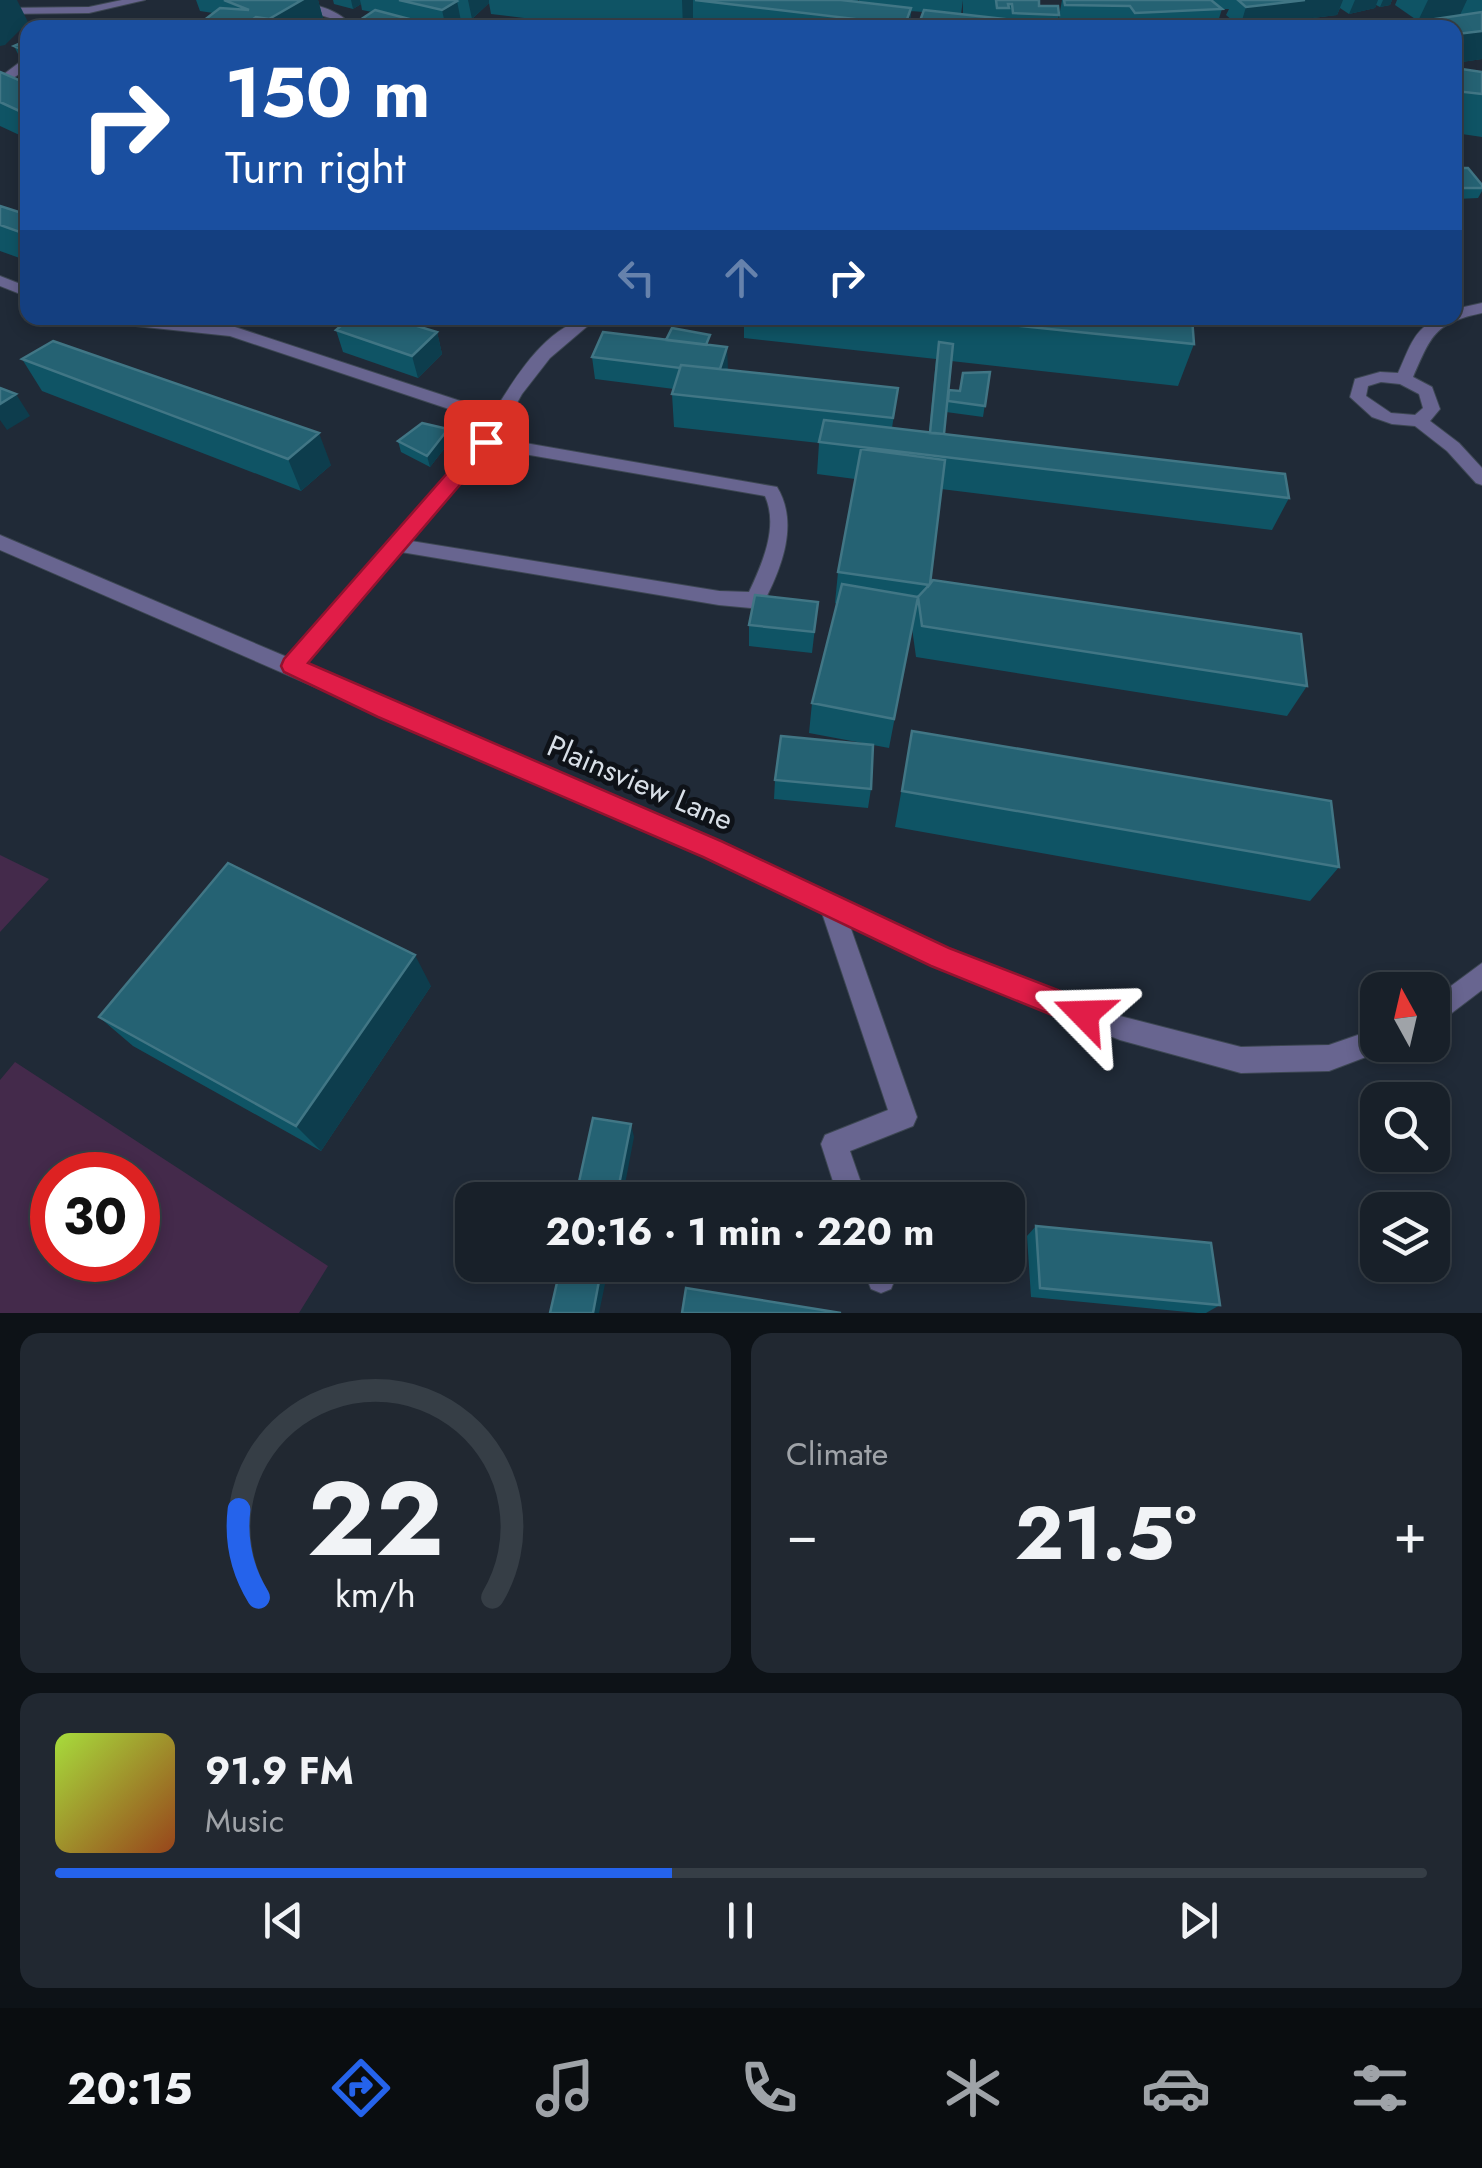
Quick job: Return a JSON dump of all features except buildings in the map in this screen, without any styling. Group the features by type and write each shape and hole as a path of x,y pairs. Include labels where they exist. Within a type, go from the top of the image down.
{"street":[{"path":"0,12 89,10 139,0"},
{"path":"279,0 340,20"},
{"path":"869,17 894,20"},
{"path":"174,325 232,331 497,419"},
{"path":"292,666 486,442 497,419 560,336 578,325"},
{"path":"1404,379 1424,334 1436,325"},
{"path":"1418,422 1432,409 1426,391 1404,379 1380,376 1360,384 1358,396 1372,413 1397,421 1418,422 1453,447 1482,479"},
{"path":"397,545 719,598 751,601 757,597 780,520 779,504 771,491 486,442"},
{"name":"Plainsview Lane","path":"0,542 712,849 940,957 1120,1028 1241,1060 1329,1058 1360,1047"},
{"path":"832,907 904,1118 834,1144 847,1182"},
{"path":"1450,1002 1482,976"}],"shaded area":[{"path":"0,855 49,879 0,932"},
{"path":"15,1062 153,1152 30,1152 30,1282 160,1282 160,1157 328,1266 299,1313 0,1313 0,1080"}],"route":[{"path":"486,442 292,666 712,849 940,957 1084,1014"}]}
